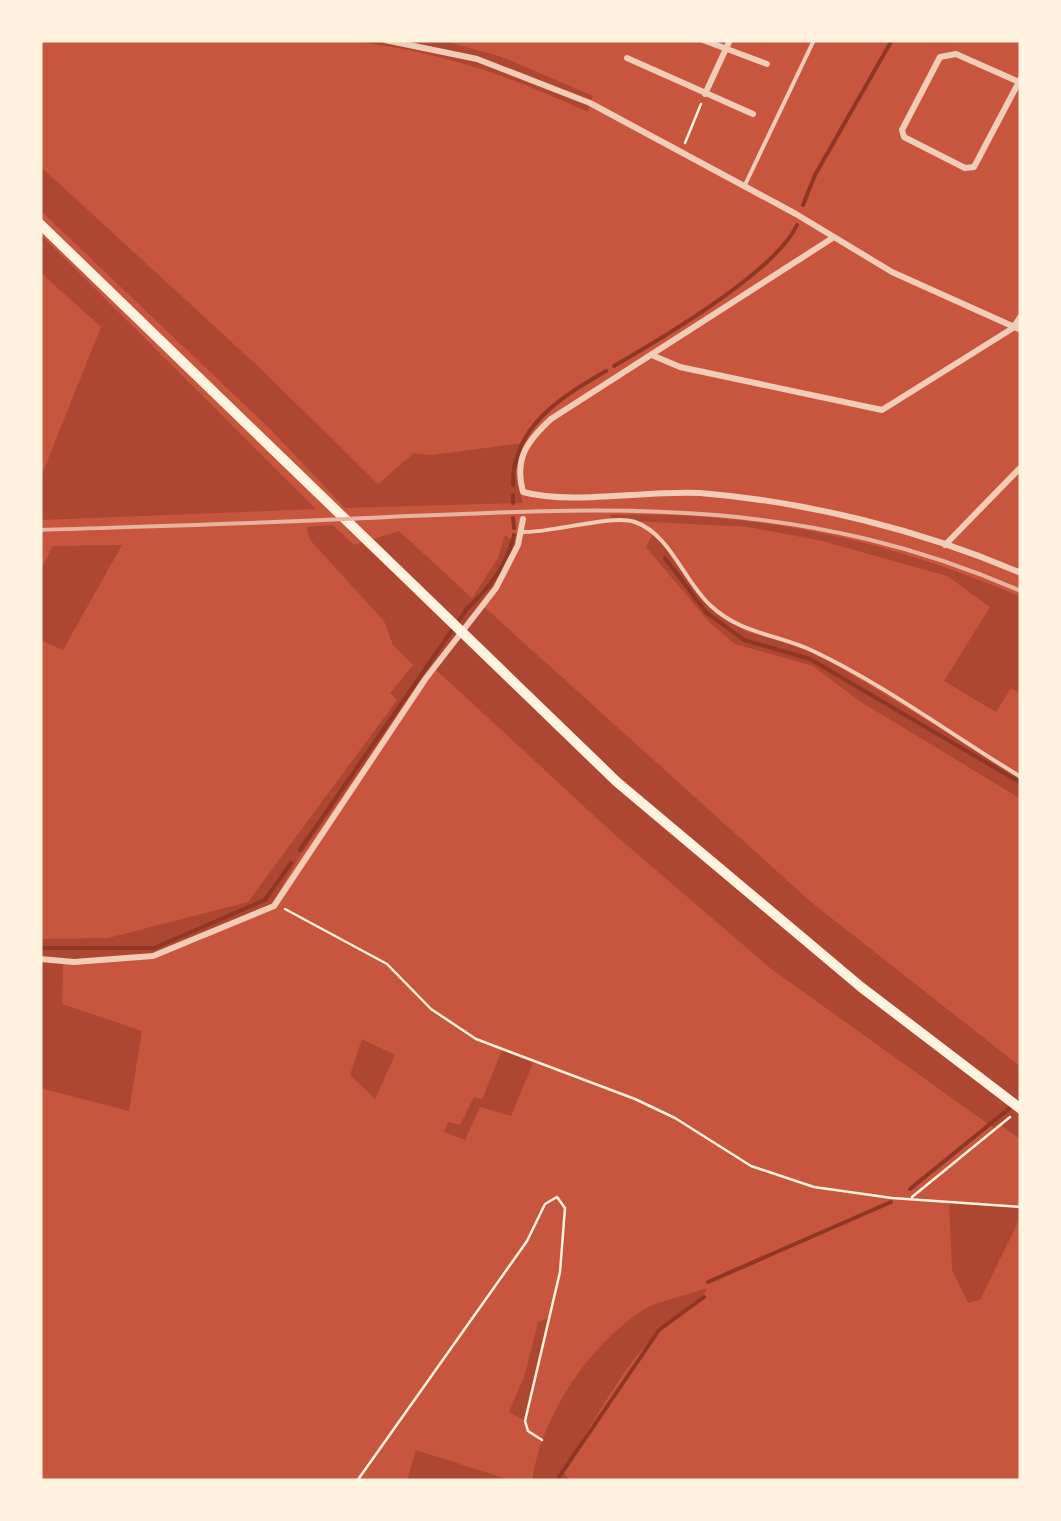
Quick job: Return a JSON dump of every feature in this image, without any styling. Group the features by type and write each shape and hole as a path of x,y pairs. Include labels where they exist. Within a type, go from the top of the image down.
{"main road":[{"path":"40,224 312,492 617,782 743,892 1021,1108"}],"street":[{"path":"385,40 446,50 590,104 799,216 830,239 1017,329"},
{"path":"703,40 767,64"},
{"path":"705,94 730,40"},
{"path":"956,54 1020,80 974,167 965,168 904,137 902,130 940,57 956,54"},
{"path":"626,58 753,114"},
{"path":"830,239 551,419 528,440 520,459 523,492 696,493 754,499 843,516 945,545 1021,573"},
{"path":"653,355 680,367 882,410 1017,329 1021,316"},
{"path":"945,545 1021,467"},
{"path":"40,959 74,962 153,956 274,906 426,678 496,588 522,532 522,519"}],"lane":[{"path":"744,187 814,40"},
{"path":"522,532 554,532 614,520 632,521 654,532 710,605 745,631 811,650 1021,776"}],"path":[{"path":"681,154 705,94"},
{"path":"274,906 386,964 431,1010 476,1039 635,1099 675,1118 752,1166 814,1187 1021,1207"},
{"path":"911,1198 1021,1108"},
{"path":"357,1481 527,1241 545,1204 558,1198 565,1208 560,1272 525,1421 528,1431 542,1440"}],"shaded area":[{"path":"340,40 445,41 502,57 593,96 588,112 437,56"},
{"path":"40,166 262,370 378,484 414,453 432,455 523,443 515,473 523,503 345,508 270,429 40,210"},
{"path":"40,234 316,509 40,520 40,479 101,327 40,272"},
{"path":"609,515 716,518 820,533 921,559 1021,597 1021,694 1011,688 996,712 944,681 990,607 947,576 822,541 749,527 614,520"},
{"path":"333,525 354,545 399,531 472,598 498,558 505,535 517,543 496,588 481,604 811,902 1021,1067 1021,1140 1001,1125 995,1129 770,968 614,834 433,667 298,859 272,904 197,942 153,956 63,962 62,1004 142,1031 129,1111 40,1088 40,939 108,938 248,902 397,700 390,693 413,665 393,645 384,621 310,540 306,527"},
{"path":"654,532 710,605 745,631 811,650 1021,777 1021,799 861,702 813,666 735,644 709,622 646,547"},
{"path":"122,545 63,650 40,640 40,571 53,546"},
{"path":"362,1039 395,1055 375,1099 350,1075"},
{"path":"502,1050 533,1063 511,1116 480,1107 465,1140 444,1132 448,1122 460,1125 474,1097 482,1099"},
{"path":"949,1201 1021,1207 1021,1216 980,1300 968,1303 952,1270"},
{"path":"707,1288 694,1306 648,1343 621,1377 563,1471 570,1481 532,1481 556,1409 602,1345 647,1308"},
{"path":"549,1318 525,1421 509,1412 525,1374 538,1322"},
{"path":"416,1450 513,1481 407,1481"}],"waterway":[{"path":"803,205 815,175 892,40"},
{"path":"614,366 742,283 785,243 797,225"},
{"path":"513,485 515,465 530,430 557,403 606,371"},
{"path":"513,495 513,503"},
{"path":"513,518 514,528"},
{"path":"300,850 466,610 496,576 514,535"},
{"path":"665,558 706,612 744,640 810,659 1021,783"},
{"path":"40,948 154,948 265,900 291,863"},
{"path":"910,1189 1011,1107"},
{"path":"708,1282 891,1202"},
{"path":"559,1477 659,1330 704,1297"}],"railway":[{"path":"40,530 554,511 710,515 786,523 862,538 940,560 1021,591"}]}
